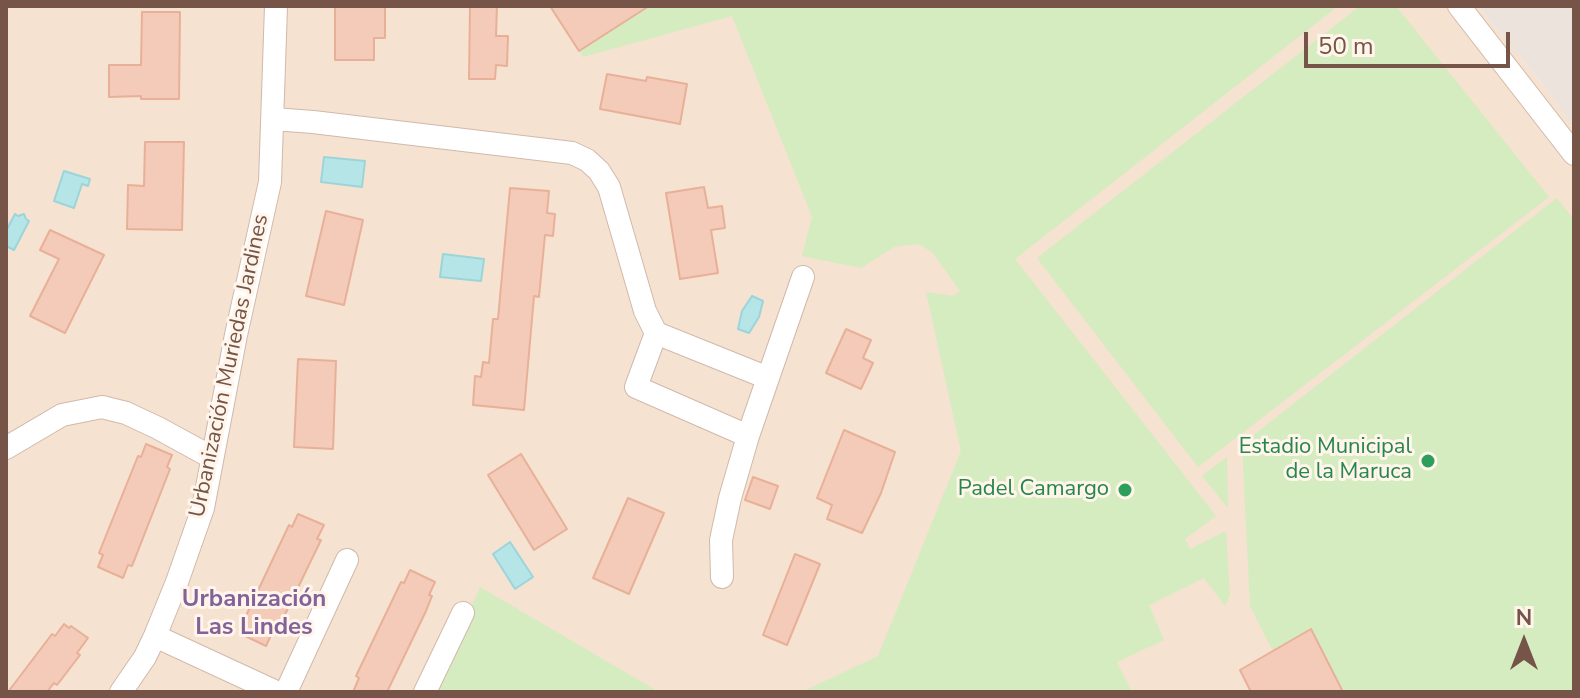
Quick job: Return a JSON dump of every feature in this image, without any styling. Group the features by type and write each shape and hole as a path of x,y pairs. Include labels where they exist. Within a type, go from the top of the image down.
{"street":[{"name":"Urbanización Muriedas Jardines","path":"121,692 155,636 203,508 211,457 270,182 276,6"},
{"path":"1459,6 1574,154"},
{"path":"273,119 572,153 587,160 609,187 645,311 656,333 768,378"},
{"path":"722,577 721,540 730,498 803,277"},
{"path":"656,333 636,387 748,436"},
{"path":"6,448 62,415 102,407 126,413 211,457"},
{"path":"286,692 347,560"},
{"path":"425,692 463,613"},
{"path":"155,636 276,692"}],"shaded area":[{"path":"6,6 1478,6 1546,88 1574,129 1574,692 6,692"},
{"path":"1478,6 1574,6 1574,129 1546,88"}],"green space":[{"path":"648,6 1338,6 1015,259 1216,516 1185,539 1190,549 1226,531 1230,595 1225,606 1204,578 1149,605 1164,640 1117,662 1132,692 785,692 804,691 878,656 961,451 926,292 953,296 960,291 933,253 919,244 894,247 861,268 802,256 812,217 732,16 583,57 579,51"},
{"path":"1360,6 1396,6 1549,197 1198,467 1037,258"},
{"name":"Estadio Municipal de la Maruca","path":"1557,198 1574,220 1574,692 1251,692 1240,670 1273,651 1250,606 1242,444"},
{"path":"1227,457 1228,508 1202,476"},
{"path":"480,587 659,692 433,692"}],"water":[{"path":"324,157 365,161 362,187 321,182"},
{"path":"64,171 90,179 88,186 82,184 74,208 54,201"},
{"path":"15,214 24,214 29,221 14,250 6,246 6,231"},
{"path":"443,254 484,259 481,281 440,277"},
{"path":"752,296 763,301 759,317 749,333 738,329 742,311"},
{"path":"510,542 533,577 515,589 493,554"}],"building":[{"path":"335,6 385,6 385,38 374,38 374,60 335,60"},
{"path":"470,6 497,6 496,36 508,36 507,66 496,65 495,79 469,79"},
{"path":"550,6 649,6 579,51"},
{"path":"142,12 180,12 179,99 109,97 109,65 141,65"},
{"path":"607,74 687,84 680,124 600,109"},
{"path":"145,142 184,142 182,230 127,229 128,185 144,186"},
{"path":"704,187 708,208 722,206 725,228 711,230 718,273 680,279 666,193"},
{"path":"510,188 549,191 547,213 555,214 553,236 545,235 539,297 534,296 524,410 473,405 475,376 481,377 483,362 489,363 493,319 498,319"},
{"path":"326,211 363,220 344,305 306,296"},
{"path":"50,230 104,255 65,333 30,316 59,259 40,250"},
{"path":"846,329 871,340 863,358 873,363 861,389 826,373"},
{"path":"298,359 336,361 333,449 294,447"},
{"path":"844,430 895,452 881,493 862,533 827,519 832,505 817,498"},
{"path":"146,444 172,455 167,467 170,469 132,566 128,565 123,578 98,567 103,555 99,553 138,456 141,457"},
{"path":"521,454 567,529 534,550 488,475"},
{"path":"753,477 778,486 770,509 745,500"},
{"path":"628,498 664,513 629,594 593,578"},
{"path":"298,514 324,525 317,539 321,540 275,635 272,633 266,646 241,634 247,621 244,620 289,525 292,527"},
{"path":"795,554 820,564 787,645 763,635"},
{"path":"410,570 435,582 426,611 387,692 353,692 359,678 356,676 401,582 404,583"},
{"path":"64,624 88,638 77,653 80,655 57,685 54,683 47,692 8,692 52,634 55,636"},
{"path":"1311,629 1343,692 1251,692 1240,670"}],"place":[{"name":"Estadio Municipal de la Maruca","path":"1428,461"},
{"name":"Padel Camargo","path":"1125,490"}],"district":[{"name":"Urbanización Las Lindes","path":"254,614"}]}
